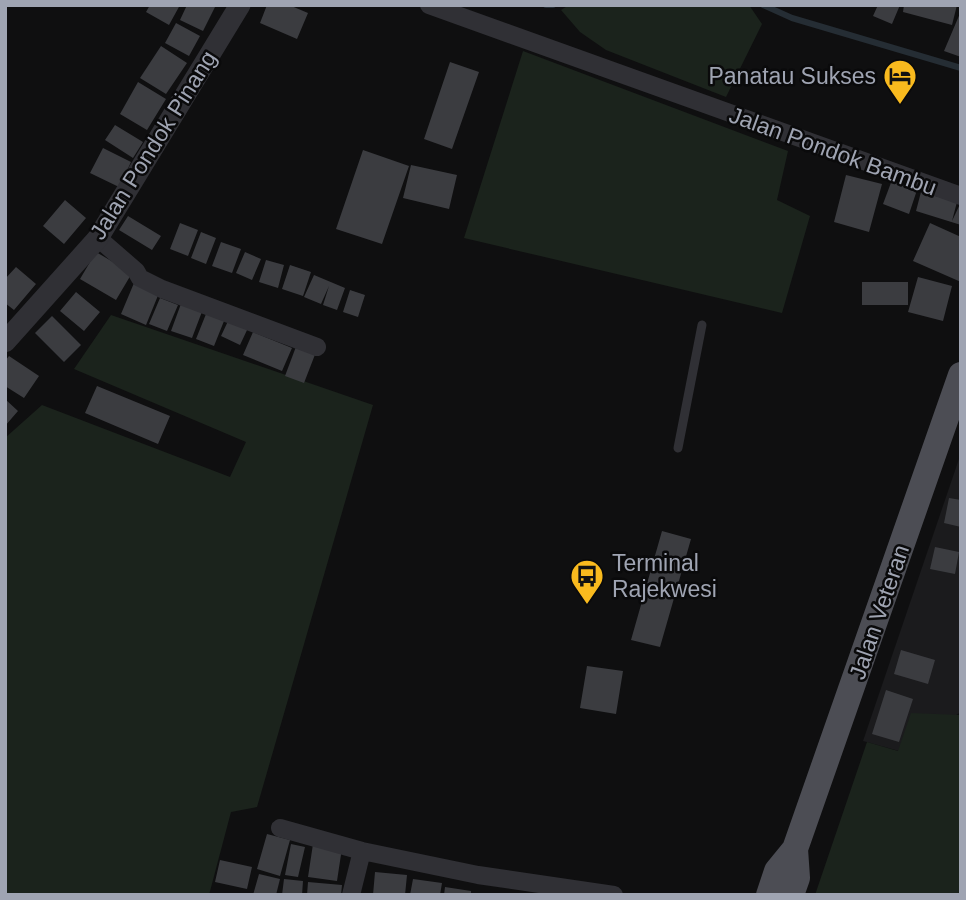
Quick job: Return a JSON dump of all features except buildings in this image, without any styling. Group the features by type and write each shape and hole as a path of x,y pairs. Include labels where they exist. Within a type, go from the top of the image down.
{"main road":[{"name":"Jalan Veteran","path":"769,895 777,871 795,849 961,375"},
{"name":"Jalan Veteran","path":"791,895 797,878 795,849"}],"street":[{"name":"Jalan Pondok Pinang","path":"5,342 98,238 240,5"},
{"name":"Jalan Pondok Bambu","path":"429,5 961,196"},
{"path":"98,238 136,271 140,278 162,289 317,346"},
{"path":"281,828 362,851 478,875 614,895"},
{"path":"351,895 362,851"}],"lane":[{"path":"678,448 702,325"}],"shaded area":[{"path":"569,5 749,5 762,24 726,97 606,50 580,32 561,10"},
{"path":"523,51 788,151 777,200 810,216 782,313 464,238"},
{"path":"111,315 373,405 257,807 231,812 209,895 5,895 5,438 42,405 230,477 246,442 74,369"},
{"path":"961,453 961,712 899,751 863,741"},
{"path":"961,712 961,895 815,895 867,742 898,751 911,713 960,715"}],"waterway":[{"path":"546,5 553,5"},
{"path":"763,5 792,18 961,68"}],"place":[{"name":"Panatau Sukses","path":"900,106"},
{"name":"Terminal Rajekwesi","path":"587,606"}]}
